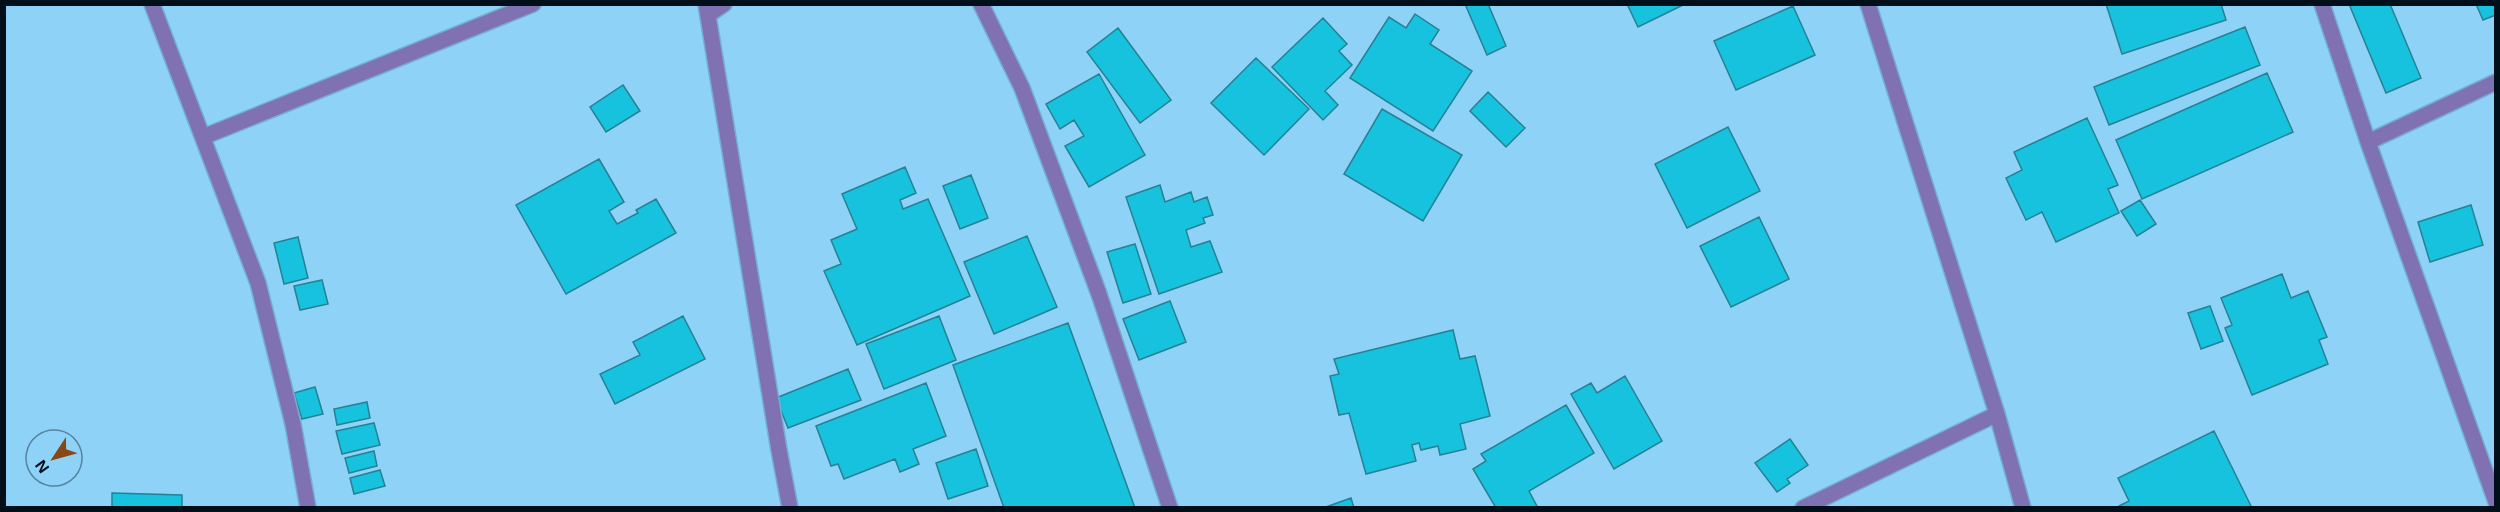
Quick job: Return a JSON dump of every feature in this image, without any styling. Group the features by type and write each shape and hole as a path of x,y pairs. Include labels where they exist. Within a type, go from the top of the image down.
{"street":[{"path":"152,4 258,283 293,424 308,507"},
{"path":"203,137 533,4"},
{"path":"724,4 707,10 790,507"},
{"path":"981,4 1022,88 1099,294 1170,507"},
{"path":"1868,4 1997,414 2023,507"},
{"path":"2322,4 2368,142 2496,502"},
{"path":"2368,142 2496,82"},
{"path":"1803,507 1997,414"}],"building":[{"path":"1465,4 1488,4 1506,46 1487,55"},
{"path":"1627,4 1685,4 1638,27"},
{"path":"2106,4 2221,4 2226,20 2122,54"},
{"path":"2349,4 2390,4 2421,78 2386,93"},
{"path":"2476,4 2496,4 2496,15 2483,20"},
{"path":"1793,6 1815,55 1736,90 1714,41"},
{"path":"1415,14 1439,30 1430,44 1472,71 1433,131 1350,78 1389,17 1406,28"},
{"path":"1323,18 1347,44 1339,51 1352,65 1325,91 1338,105 1323,120 1272,67"},
{"path":"2245,27 2260,65 2109,125 2094,87"},
{"path":"1118,28 1171,100 1140,123 1087,52"},
{"path":"1256,58 1309,109 1264,155 1211,103"},
{"path":"2267,73 2293,132 2142,199 2116,140"},
{"path":"1099,74 1145,155 1089,187 1065,146 1084,136 1074,120 1060,129 1046,104"},
{"path":"623,85 640,111 606,132 590,107"},
{"path":"1488,92 1525,128 1506,147 1470,111"},
{"path":"1382,109 1462,155 1423,221 1344,174"},
{"path":"2087,118 2118,185 2108,189 2119,213 2056,242 2042,212 2026,220 2006,178 2022,170 2014,152"},
{"path":"1728,127 1760,191 1687,228 1655,164"},
{"path":"599,159 624,202 609,211 617,224 638,213 636,210 656,199 676,233 566,294 516,205"},
{"path":"905,167 916,193 900,200 903,209 928,199 970,296 857,345 824,271 841,264 831,240 857,229 842,194"},
{"path":"971,175 988,218 960,229 943,186"},
{"path":"1160,185 1165,202 1191,192 1194,202 1207,197 1213,215 1203,218 1205,223 1186,230 1191,247 1210,241 1222,272 1159,294 1126,197"},
{"path":"2140,200 2156,224 2137,236 2121,211"},
{"path":"2471,205 2483,245 2430,262 2418,222"},
{"path":"1759,217 1789,279 1731,307 1700,246"},
{"path":"1027,236 1057,307 994,334 964,262"},
{"path":"298,237 308,278 284,284 274,243"},
{"path":"1135,244 1151,294 1123,303 1107,252"},
{"path":"2282,274 2291,298 2308,291 2327,337 2319,340 2328,364 2252,395 2225,328 2232,325 2221,298"},
{"path":"322,280 328,304 300,310 294,286"},
{"path":"1170,301 1186,342 1139,360 1123,319"},
{"path":"2210,306 2223,341 2201,349 2188,313"},
{"path":"683,316 705,359 615,404 600,374 640,355 633,342"},
{"path":"939,316 956,360 884,389 866,344"},
{"path":"1068,323 1135,508 1004,508 953,365"},
{"path":"1453,330 1460,359 1475,356 1490,416 1460,424 1466,449 1440,455 1438,446 1421,450 1419,443 1412,445 1416,461 1366,474 1349,413 1339,415 1330,376 1339,374 1334,359"},
{"path":"848,369 861,400 788,428 776,398"},
{"path":"1625,376 1662,441 1614,469 1571,394 1591,383 1597,393"},
{"path":"926,383 946,436 913,449 919,464 900,472 895,459 844,479 838,464 831,466 816,426"},
{"path":"315,387 323,414 302,419 294,393"},
{"path":"367,402 370,418 337,425 334,409"},
{"path":"1566,405 1594,453 1529,491 1538,508 1496,508 1473,469 1486,461 1481,454"},
{"path":"374,423 380,445 342,454 336,431"},
{"path":"2214,431 2252,508 2119,508 2129,501 2118,478"},
{"path":"1790,439 1808,465 1787,479 1790,483 1777,492 1755,463"},
{"path":"976,449 988,486 948,499 936,463"},
{"path":"374,451 377,466 349,473 345,458"},
{"path":"380,470 385,486 354,494 350,478"},
{"path":"112,493 182,495 182,508 112,508"},
{"path":"1351,498 1354,508 1323,508"}]}
